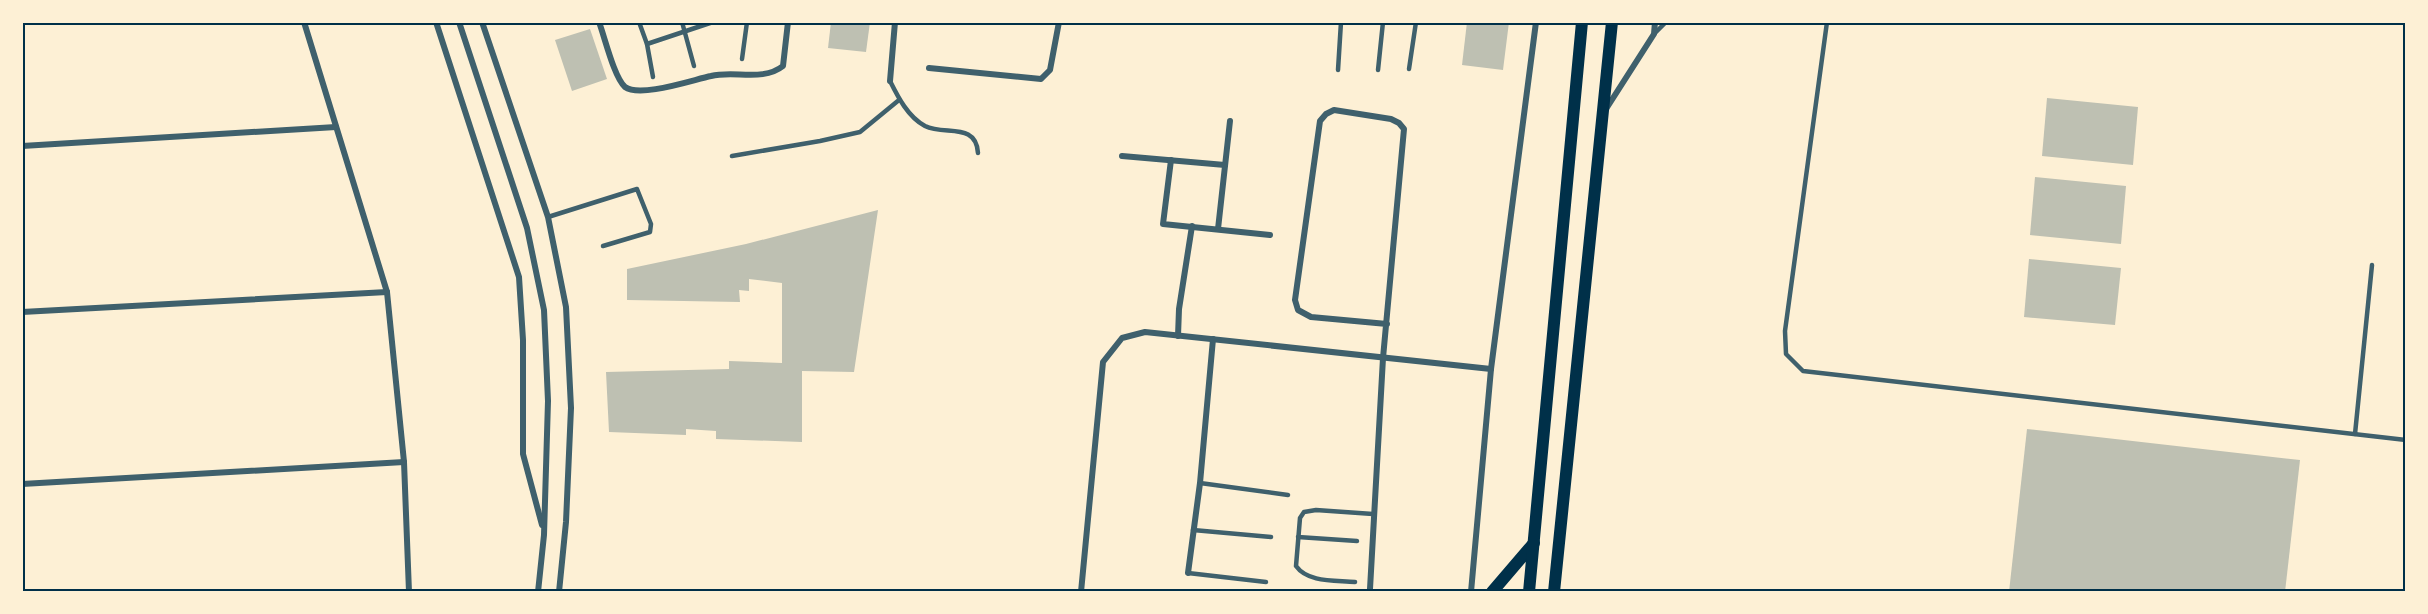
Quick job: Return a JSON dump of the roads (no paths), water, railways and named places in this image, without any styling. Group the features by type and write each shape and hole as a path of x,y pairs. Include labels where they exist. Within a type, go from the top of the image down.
{"main road":[{"path":"1529,591 1582,22"},
{"path":"1554,591 1612,22"},
{"path":"1492,591 1534,543"}],"street":[{"path":"304,22 387,292 404,462 410,591"},
{"path":"436,22 519,277 523,340 523,454 544,535"},
{"path":"459,22 527,228 544,309 549,401 544,535 538,591"},
{"path":"482,22 548,217 566,307 571,408 566,522 560,591"},
{"path":"599,22 619,78 626,87 634,91 648,91 717,74 775,72 783,66 788,22"},
{"path":"890,81 896,22"},
{"path":"929,68 1041,79 1050,70 1059,22"},
{"path":"1471,591 1491,369 1536,22"},
{"path":"1603,115 1654,34 1655,22"},
{"path":"1370,589 1383,358 1387,324 1404,129 1391,119 1334,110 1320,121 1295,300 1298,310 1311,317 1387,324"},
{"path":"1218,229 1230,121"},
{"path":"22,146 336,127"},
{"path":"1122,156 1225,165"},
{"path":"1171,160 1163,224 1270,235"},
{"path":"1178,336 1179,309 1192,226"},
{"path":"22,312 387,292"},
{"path":"1081,591 1103,363 1122,338 1146,332 1491,369"},
{"path":"1188,573 1200,483 1213,339"},
{"path":"22,484 404,462"}],"lane":[{"path":"639,22 647,44 653,76"},
{"path":"682,22 694,66"},
{"path":"647,44 713,22"},
{"path":"742,59 747,22"},
{"path":"1338,70 1341,22"},
{"path":"1378,70 1383,22"},
{"path":"1408,69 1416,22"},
{"path":"1654,34 1666,22"},
{"path":"1827,22 1785,331 1786,354 1803,371 2406,440"},
{"path":"890,81 899,100 922,125 932,129 973,136 977,143 978,153"},
{"path":"732,156 860,132 899,100"},
{"path":"548,217 637,189 651,224 650,232 603,246"},
{"path":"2355,434 2372,266"},
{"path":"1200,483 1288,495"},
{"path":"1355,582 1308,576 1301,573 1296,566 1300,518 1304,512 1317,510 1373,514"},
{"path":"1193,530 1271,537"},
{"path":"1298,537 1358,541"},
{"path":"1188,573 1266,582"}]}
